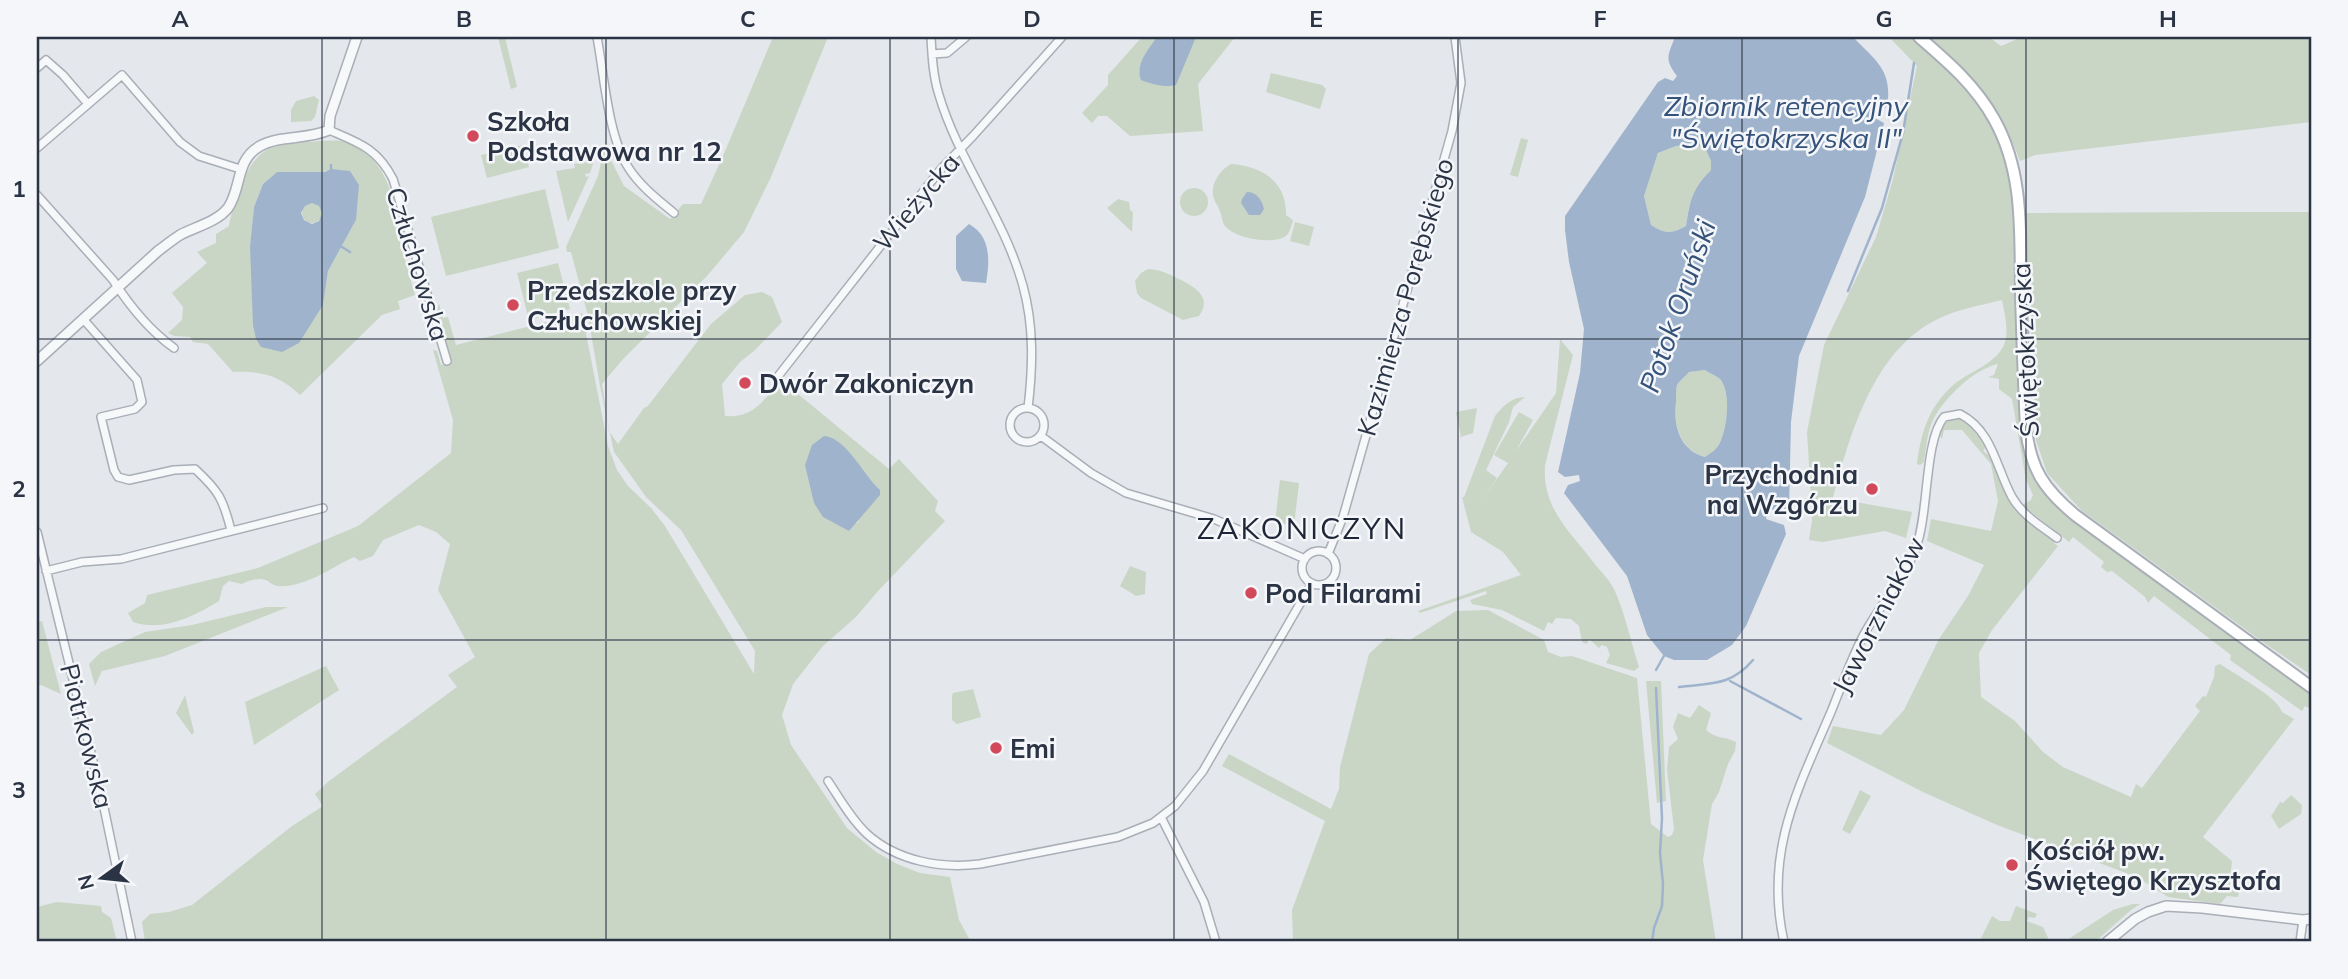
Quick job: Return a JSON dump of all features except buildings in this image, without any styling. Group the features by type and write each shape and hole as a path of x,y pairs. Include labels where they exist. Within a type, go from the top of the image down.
{"main road":[{"name":"Świętokrzyska","path":"1919,37 1958,71 1982,99 2001,133 2014,168 2019,206 2026,429 2031,457 2039,475 2056,498 2082,520 2311,687"}],"street":[{"path":"37,361 166,244 215,218 228,208 240,169 254,150 262,145 329,130 330,116 357,37"},
{"path":"597,37 614,135 620,154 642,186 674,213"},
{"path":"932,37 939,95 1023,284 1033,346 1028,408"},
{"path":"932,54 947,53 966,37"},
{"name":"Wieżycka","path":"779,374 936,176 1062,37"},
{"name":"Kazimierza Porębskiego","path":"828,781 850,815 867,834 898,853 937,865 960,867 1118,837 1143,828 1161,817 1186,795 1203,771 1312,583 1325,584 1334,574 1334,561 1328,554 1343,517 1452,131 1461,83 1455,37"},
{"path":"37,68 46,61 54,66 88,104"},
{"path":"37,148 122,75 185,147 211,161 240,169"},
{"name":"Człuchowska","path":"329,130 365,145 383,161 393,179 447,361"},
{"path":"37,195 113,280 117,289 160,338 174,348"},
{"path":"84,320 137,380 142,402 135,409 101,417 118,477 122,480 195,469 222,499 231,530"},
{"path":"1028,408 1041,415 1045,422 1041,436 1032,442 1015,437 1011,431 1012,418 1021,409 1028,408"},
{"name":"Jaworzniaków","path":"1784,942 1778,881 1787,819 1863,637 1916,547 1923,520 1930,460 1944,417 1960,414 1978,427 1994,452 2017,504 2026,515 2057,538"},
{"path":"1041,436 1091,473 1126,493 1214,519 1305,559"},
{"path":"46,571 82,562 121,559 323,508"},
{"name":"Piotrkowska","path":"37,531 102,798 132,942"},
{"path":"1312,583 1302,570 1305,559 1318,551 1328,554"},
{"path":"1161,817 1204,902 1216,942"},
{"path":"2107,942 2135,919 2166,906 2307,920 2300,942"}],"green space":[{"path":"498,37 505,37 517,87 511,89"},
{"path":"773,37 828,37 771,177 744,232 707,276 624,358 602,384 608,422 588,316 571,252 567,252 566,247 598,176 606,140 611,160 624,186 670,219 683,204 701,204"},
{"path":"1142,37 1235,37 1198,84 1203,131 1130,136 1107,116 1098,116 1092,123 1082,113 1108,85 1108,75"},
{"path":"1889,37 1911,37 1957,77 1989,122 2002,153 2013,206 2021,436 2028,464 2039,486 2076,523 2311,693 2311,709 2305,706 2302,711 2230,660 2231,655 2154,596 2148,603 2145,597 2112,571 2107,572 2101,567 2104,562 2073,537 2069,542 2022,505 2031,500 2033,495 2026,480 2012,399 1999,389 1999,379 1988,377 1994,375 1998,364 1970,378 1944,403 1931,425 1924,462 1917,464 1923,432 1943,395 1958,381 1991,360 2003,347 2006,319 2002,300 1947,315 1917,332 1898,350 1882,371 1857,421 1833,498 1912,512 1906,538 1885,531 1823,542 1809,540 1812,520 1807,432 1824,345 1876,237 1893,179 1917,66"},
{"path":"1928,37 1989,37 2001,46 2022,37 2311,37 2311,122 2035,155 2020,161 2003,123 1983,92"},
{"path":"1271,73 1322,85 1326,89 1320,109 1266,92"},
{"path":"314,96 319,100 315,117 311,121 291,122 291,110 296,101"},
{"path":"1521,138 1528,140 1518,177 1510,175"},
{"path":"338,141 353,144 363,150 379,167 397,210 393,218 415,295 398,301 400,309 382,315 300,395 285,383 270,376 253,372 233,372 208,344 168,333 182,320 183,307 172,293 207,263 197,252 216,243 216,234 229,226 237,194 254,162 269,149 287,144","holes":["350,171 356,220 328,271 323,305 250,246 254,207 263,184 277,172 294,174"]},
{"path":"523,145 529,167 487,178 481,155"},
{"path":"1694,145 1705,148 1711,161 1711,170 1693,195 1686,226 1672,232 1660,230 1651,225 1644,196 1658,153 1676,146"},
{"path":"594,161 590,173 585,174 586,177 589,176 568,222 556,171 575,168 574,164"},
{"path":"1231,164 1262,172 1277,184 1285,203 1286,215 1293,220 1285,237 1276,240 1252,239 1236,234 1225,226 1214,198 1213,186 1217,177"},
{"path":"1194,188 1204,192 1208,202 1204,212 1194,216 1184,212 1180,202 1184,192"},
{"path":"545,189 559,248 446,276 431,217"},
{"path":"1118,199 1129,202 1133,212 1132,232 1107,208"},
{"path":"312,203 319,206 322,213 319,220 312,223 305,220 302,213 305,206"},
{"path":"2311,212 2311,675 2081,510 2047,473 2036,440 2026,213"},
{"path":"1295,222 1314,227 1309,246 1290,241"},
{"path":"558,263 570,309 529,320 517,273"},
{"path":"1148,269 1159,270 1199,292 1204,302 1199,316 1183,320 1141,298 1137,293 1135,281"},
{"path":"762,292 772,297 782,322 740,362 722,384 725,416 751,411 781,380 889,469 899,459 938,501 935,511 945,521 856,617 823,646 793,684 782,715 791,745 847,828 876,852 897,864 920,873 950,877 959,920 971,942 145,942 142,922 150,914 192,905 292,826 323,806 315,794 457,687 448,675 475,657 438,590 450,544 436,532 419,525 383,540 373,556 360,561 354,557 298,584 275,586 261,579 242,584 229,581 223,586 219,601 178,621 144,625 133,622 128,613 145,603 147,595 258,568 358,526 451,453 453,420 433,350 437,351 441,365 452,362 437,309 439,304 443,318 448,317 456,345 582,313 608,446 617,470 665,526 754,674 755,651 681,530 646,497 614,452 610,432 618,444 711,324 745,295","holes":["842,445 872,483 857,524"]},
{"path":"1560,339 1573,355 1545,465 1545,481 1559,518 1614,589 1639,667 1634,671 1606,663 1610,655 1607,647 1602,645 1599,648 1589,639 1587,644 1582,642 1579,626 1571,619 1556,618 1552,624 1548,622 1544,631 1502,610 1472,604 1470,600 1487,594 1486,591 1420,613 1418,611 1521,575 1503,552 1471,532 1462,497 1498,412 1512,400 1525,397 1513,407 1509,422 1486,470 1497,478 1483,499 1508,463 1494,455 1519,412 1533,420 1516,451 1556,393"},
{"path":"1705,370 1720,379 1724,385 1727,403 1721,440 1716,449 1705,457 1684,443 1675,411 1678,383 1689,372"},
{"path":"1477,408 1473,433 1461,437 1456,412"},
{"path":"1959,418 1966,421 1986,447 1983,451 1991,457 2008,496 2019,513 2058,546 1992,630 1979,653 1981,697 2015,721 2043,752 2063,767 2131,797 2136,784 2142,788 2200,711 2195,706 2203,696 2206,697 2214,677 2215,666 2220,664 2255,686 2273,700 2282,712 2294,719 2203,837 2232,861 2229,889 2239,891 2238,897 2227,896 2220,904 2168,897 2137,877 1997,825 1925,793 1827,743 1833,726 1881,735 1904,710 1939,639 1968,596 1984,565 1927,541 1931,519 1991,531 1998,501 1991,464 1962,430 1944,430 1942,439 1940,436 1946,423"},
{"path":"1280,480 1299,483 1294,525 1275,523"},
{"path":"1130,566 1146,572 1145,594 1136,596 1120,586"},
{"path":"266,607 288,607 165,656 102,671 95,686 89,664 101,652 145,632 192,625"},
{"path":"1488,610 1544,640 1548,652 1561,657 1572,656 1637,678 1651,824 1668,837 1674,829 1667,770 1669,747 1678,739 1673,727 1678,713 1690,718 1699,705 1711,713 1706,730 1736,742 1735,751 1712,804 1703,860 1716,942 1293,942 1292,910 1325,821 1222,766 1229,754 1331,809 1339,789 1340,767 1369,654 1386,638 1410,640 1456,611"},
{"path":"42,621 61,694 41,685 37,686 37,622"},
{"path":"326,666 339,690 254,745 245,702"},
{"path":"1646,681 1661,681 1666,801 1657,803"},
{"path":"973,689 981,717 957,724 952,720 953,693"},
{"path":"185,695 194,732 192,735 176,713"},
{"path":"1860,790 1871,796 1850,834 1842,830"},
{"path":"2291,795 2302,805 2301,814 2279,829 2271,816 2280,802 2283,803"},
{"path":"57,902 101,906 102,912 111,918 117,942 37,942 37,907"},
{"path":"2140,904 2095,942 2064,942 2113,910"},
{"path":"2016,906 2037,914 2035,918 2029,917 2027,921 2043,927 2050,942 1984,942 1981,938 1992,916 2000,921 2010,921"}],"water":[{"path":"1157,37 1196,37 1176,85 1158,85 1141,80 1141,63"},
{"name":"Zbiornik retencyjny \"Świętokrzyska II\"","path":"1675,37 1853,37 1881,67 1888,94 1887,107 1872,109 1871,116 1884,123 1865,197 1799,356 1791,422 1789,509 1767,510 1766,519 1784,525 1786,534 1746,626 1732,645 1707,660 1674,660 1664,656 1647,635 1627,576 1564,493 1568,485 1580,481 1579,475 1565,477 1558,472 1580,373 1584,329 1569,262 1565,216 1658,82 1665,78 1673,81 1677,76 1669,61","holes":["1694,145 1705,148 1711,161 1711,170 1693,195 1686,226 1672,232 1660,230 1651,225 1644,196 1658,153 1676,146","1705,370 1720,379 1724,385 1727,403 1721,440 1705,457 1696,454 1684,443 1677,428 1675,411 1678,383 1689,372"]},
{"path":"331,169 350,171 359,185 356,220 328,271 323,305 299,343 282,352 261,347 253,325 250,246 254,207 263,184 277,172 325,172","holes":["312,203 319,206 322,213 319,221 312,224 304,220 301,213 305,206"]},
{"path":"1247,192 1254,193 1260,200 1264,209 1260,215 1249,215 1241,203"},
{"path":"969,224 982,235 985,242 988,258 986,283 962,281 956,269 956,236"},
{"path":"824,436 840,443 880,490 880,495 849,531 823,517 814,503 805,465 812,445"}],"waterway":[{"path":"1848,291 1882,208 1903,133 1914,63"},
{"path":"342,247 350,252"},
{"name":"Potok Oruński","path":"1656,670 1665,654"},
{"path":"1679,687 1720,682 1737,675 1753,660"},
{"path":"1730,681 1801,719"},
{"name":"Potok Oruński","path":"1652,942 1662,906 1663,884 1656,688"}],"place":[{"name":"Szkoła Podstawowa nr 12","path":"473,136"},
{"name":"Przedszkole przy Człuchowskiej","path":"513,305"},
{"name":"Dwór Zakoniczyn","path":"745,383"},
{"name":"Przychodnia na Wzgórzu","path":"1872,489"},
{"name":"Pod Filarami","path":"1251,593"},
{"name":"Emi","path":"996,748"},
{"name":"Kościół pw. Świętego Krzysztofa","path":"2012,865"}],"district":[{"name":"ZAKONICZYN","path":"1302,528"}]}
